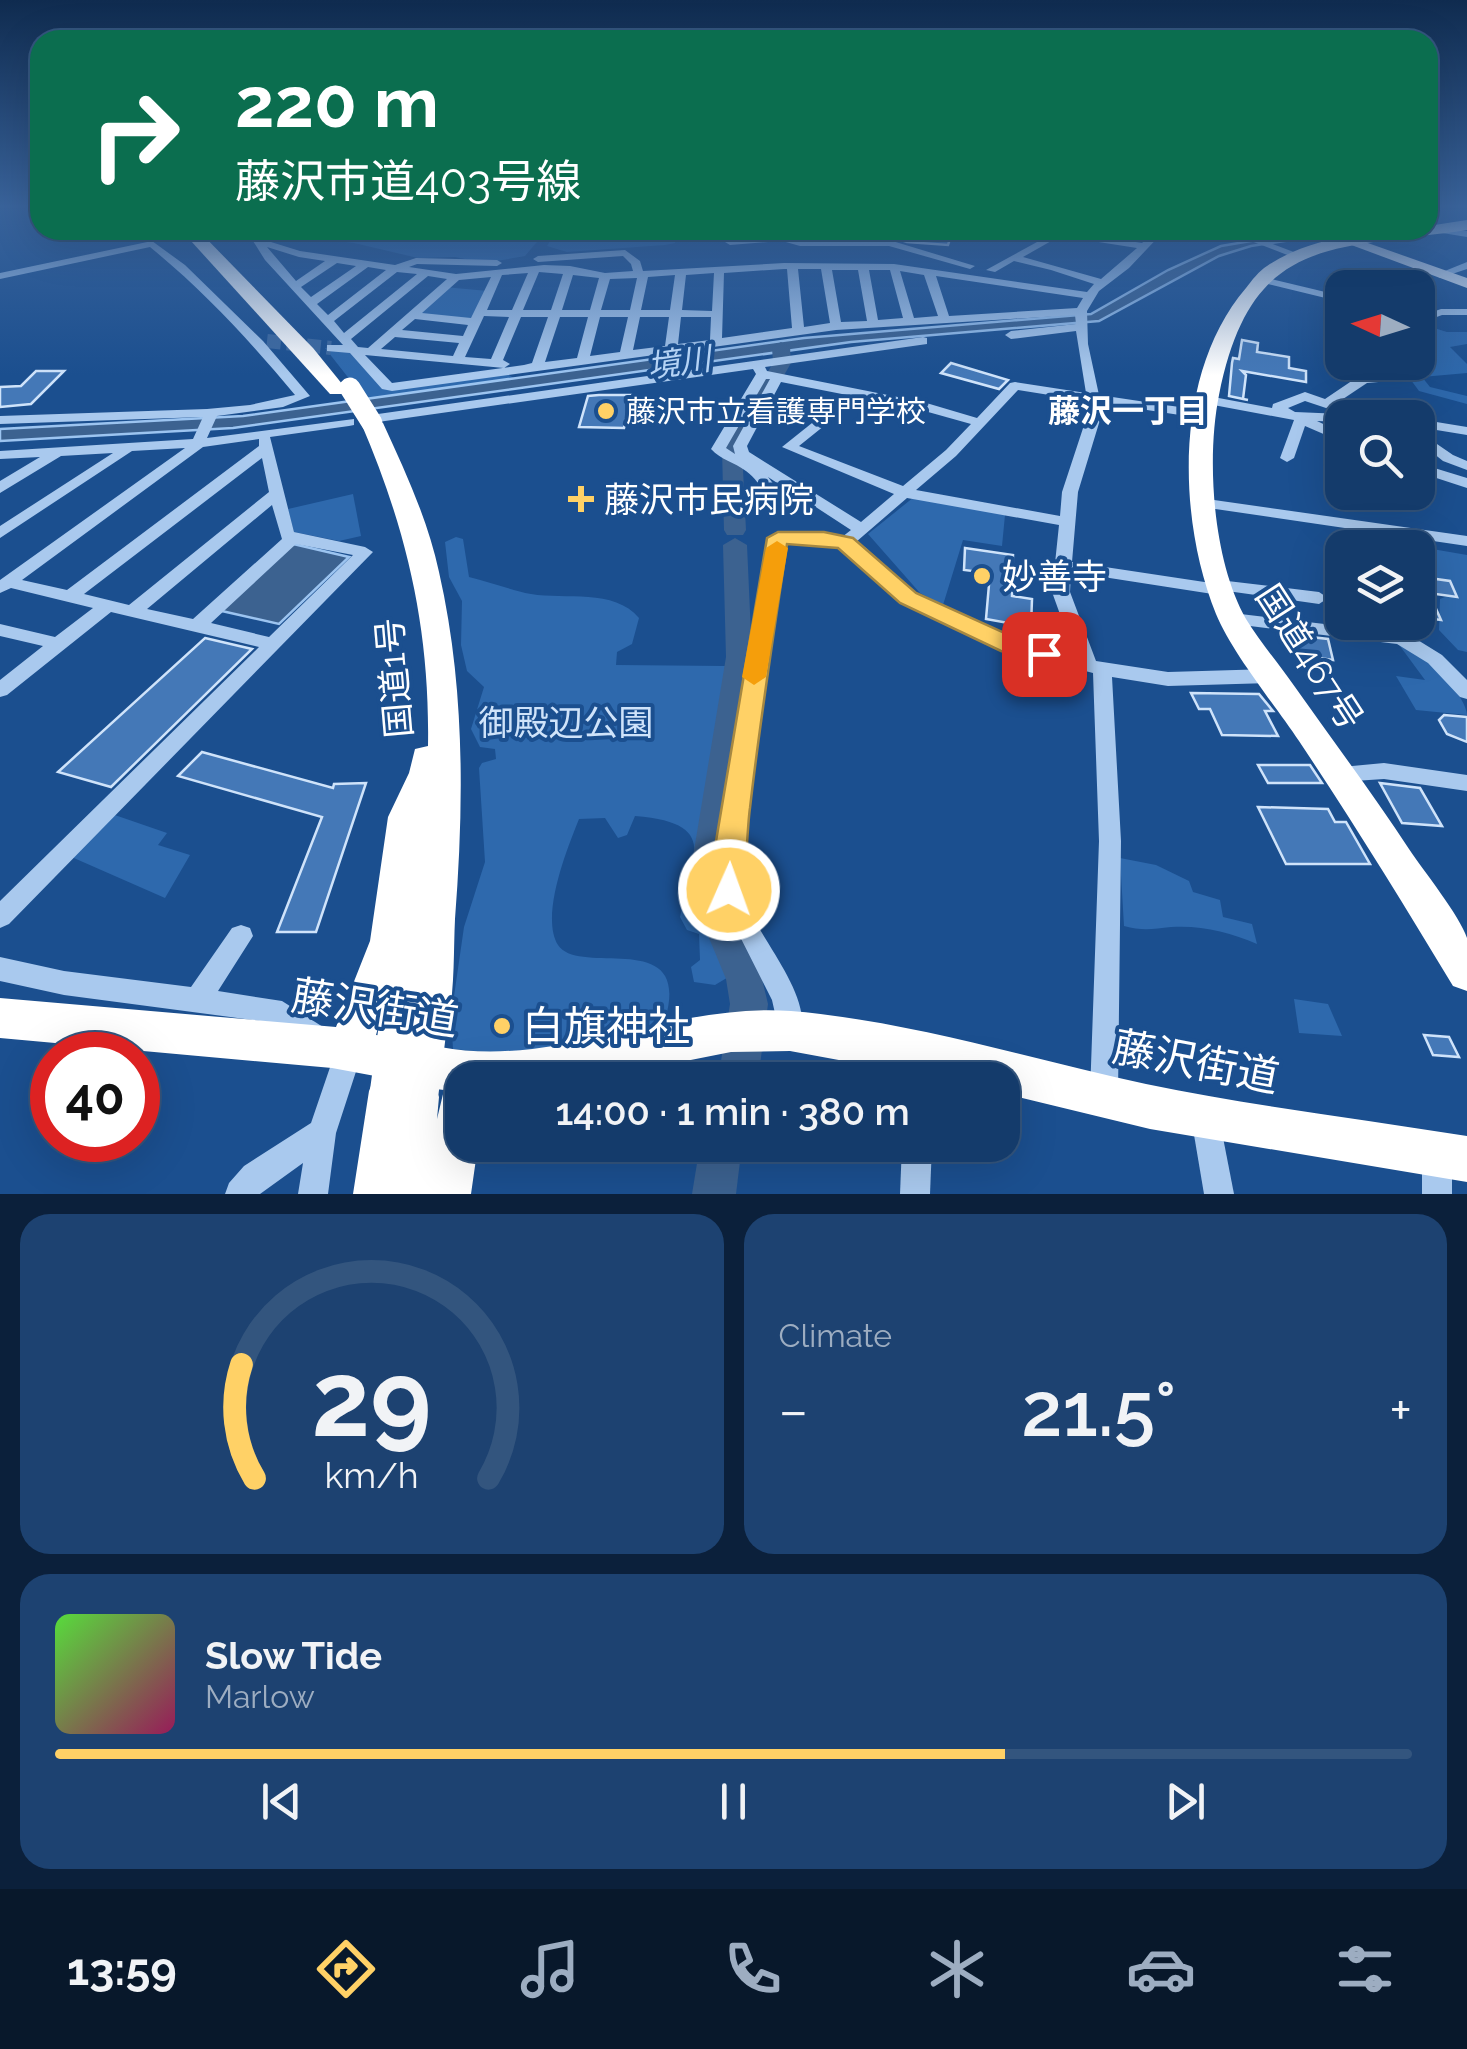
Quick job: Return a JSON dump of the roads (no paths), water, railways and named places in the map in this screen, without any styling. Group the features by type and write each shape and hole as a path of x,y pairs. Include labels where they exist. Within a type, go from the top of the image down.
{"highway":[{"name":"国道1号","path":"221,264 344,389"},
{"name":"国道1号","path":"231,264 370,420 397,472 431,588 443,688 445,813 404,1094 405,1194"},
{"name":"国道467号","path":"1280,264 1259,279 1217,351 1207,407 1200,503 1219,588 1232,619 1339,774 1467,973"},
{"name":"国道1号","path":"370,420 412,575 422,653 427,767 412,1029"},
{"path":"340,1049 389,940 405,817 427,767"},
{"name":"藤沢街道","path":"0,1018 340,1049 445,1079"},
{"name":"藤沢街道","path":"582,1062 759,1032 897,1062"},
{"name":"藤沢街道","path":"1020,1082 1104,1095 1447,1169"},
{"name":"国道1号","path":"376,1194 404,1094"},
{"path":"447,1194 453,1162"}],"main road":[{"path":"1408,264 1467,283"}],"street":[{"path":"0,276 58,264"},
{"path":"0,420 212,412 302,398 280,368 177,264"},
{"path":"274,264 392,387 873,322 944,317 1081,320"},
{"path":"295,286 328,264"},
{"path":"311,303 366,264"},
{"path":"374,264 394,270 456,276 570,269 606,276 641,275 855,264"},
{"path":"327,320 408,264"},
{"path":"626,354 641,275 636,264"},
{"path":"864,264 873,322"},
{"path":"869,264 912,268"},
{"path":"871,264 1090,296"},
{"path":"969,264 1022,284"},
{"path":"992,270 1004,264"},
{"path":"1033,264 1101,284"},
{"path":"1104,1095 1110,840 1095,667 1063,601 1063,566 1070,492 1095,416 1081,320 1090,296 1128,264"},
{"path":"1440,275 1467,264"},
{"path":"792,266 798,331"},
{"path":"826,266 836,326"},
{"path":"894,267 909,319"},
{"path":"537,367 570,269"},
{"path":"496,362 534,270"},
{"path":"716,342 719,270"},
{"path":"928,270 944,317"},
{"path":"671,348 680,273"},
{"path":"345,338 424,274"},
{"path":"458,359 498,275"},
{"path":"373,350 456,276"},
{"path":"582,360 606,276"},
{"path":"1259,279 1325,296"},
{"path":"1435,315 1467,312"},
{"path":"413,315 478,318 516,314 717,314"},
{"path":"1010,335 1081,320"},
{"path":"392,333 467,340"},
{"path":"0,455 128,449 202,440 265,441 416,413 767,368 789,357 923,341"},
{"path":"331,348 537,367"},
{"path":"767,368 981,422"},
{"path":"767,368 719,446 726,457 756,472 764,488 773,495 786,499 806,495"},
{"path":"767,368 740,446 742,454 806,495 854,536 908,598 1010,646 1095,667 1168,679 1270,676"},
{"path":"1325,430 1278,406 1305,396 1326,404 1362,380"},
{"path":"759,1032 785,998 729,890 728,865 778,538 854,536 981,422 1015,383 1094,400 1325,418"},
{"path":"859,392 790,447 906,493 1069,522"},
{"path":"4,585 202,440 212,412"},
{"path":"1287,458 1296,417"},
{"path":"1435,426 1467,431"},
{"path":"0,916 365,552 287,535 265,441"},
{"path":"71,596 265,441"},
{"path":"1435,448 1467,466"},
{"path":"0,533 128,449"},
{"path":"0,488 57,452"},
{"path":"1435,473 1467,482"},
{"path":"133,611 278,492"},
{"path":"1200,503 1467,541"},
{"path":"197,626 292,538"},
{"path":"1063,566 1320,598"},
{"path":"4,585 71,596 273,644"},
{"path":"3,685 108,605"},
{"path":"1232,619 1402,638 1435,659 1467,692"},
{"path":"0,630 59,644"},
{"path":"1339,774 1384,771 1467,783"},
{"path":"200,997 241,936"},
{"path":"0,970 273,1010 340,1049 312,1194"},
{"path":"1205,1117 1219,1194"},
{"path":"240,1194 256,1177 322,1133"},
{"path":"915,1194 917,1162"}],"water":[{"name":"境川","path":"1182,264 1205,264 1099,321 851,342 233,428 0,441 0,429 243,416 804,338 1091,314"},
{"path":"289,543 349,557 279,624 213,609"}],"waterway":[{"path":"735,530 732,449 782,363 781,347"},
{"path":"735,545 739,657 705,887 744,979 749,1004 741,1062"},
{"path":"714,1194 719,1162"}],"tunnel":[{"path":"267,341 331,348"}],"place":[{"name":"藤沢市立看護専門学校","path":"606,411"},
{"name":"藤沢市民病院","path":"581,499"},
{"name":"妙善寺","path":"982,576"},
{"name":"白旗神社","path":"502,1026"}],"district":[{"name":"藤沢一丁目","path":"1128,410"}],"park label":[{"name":"御殿辺公園","path":"566,722"}]}
